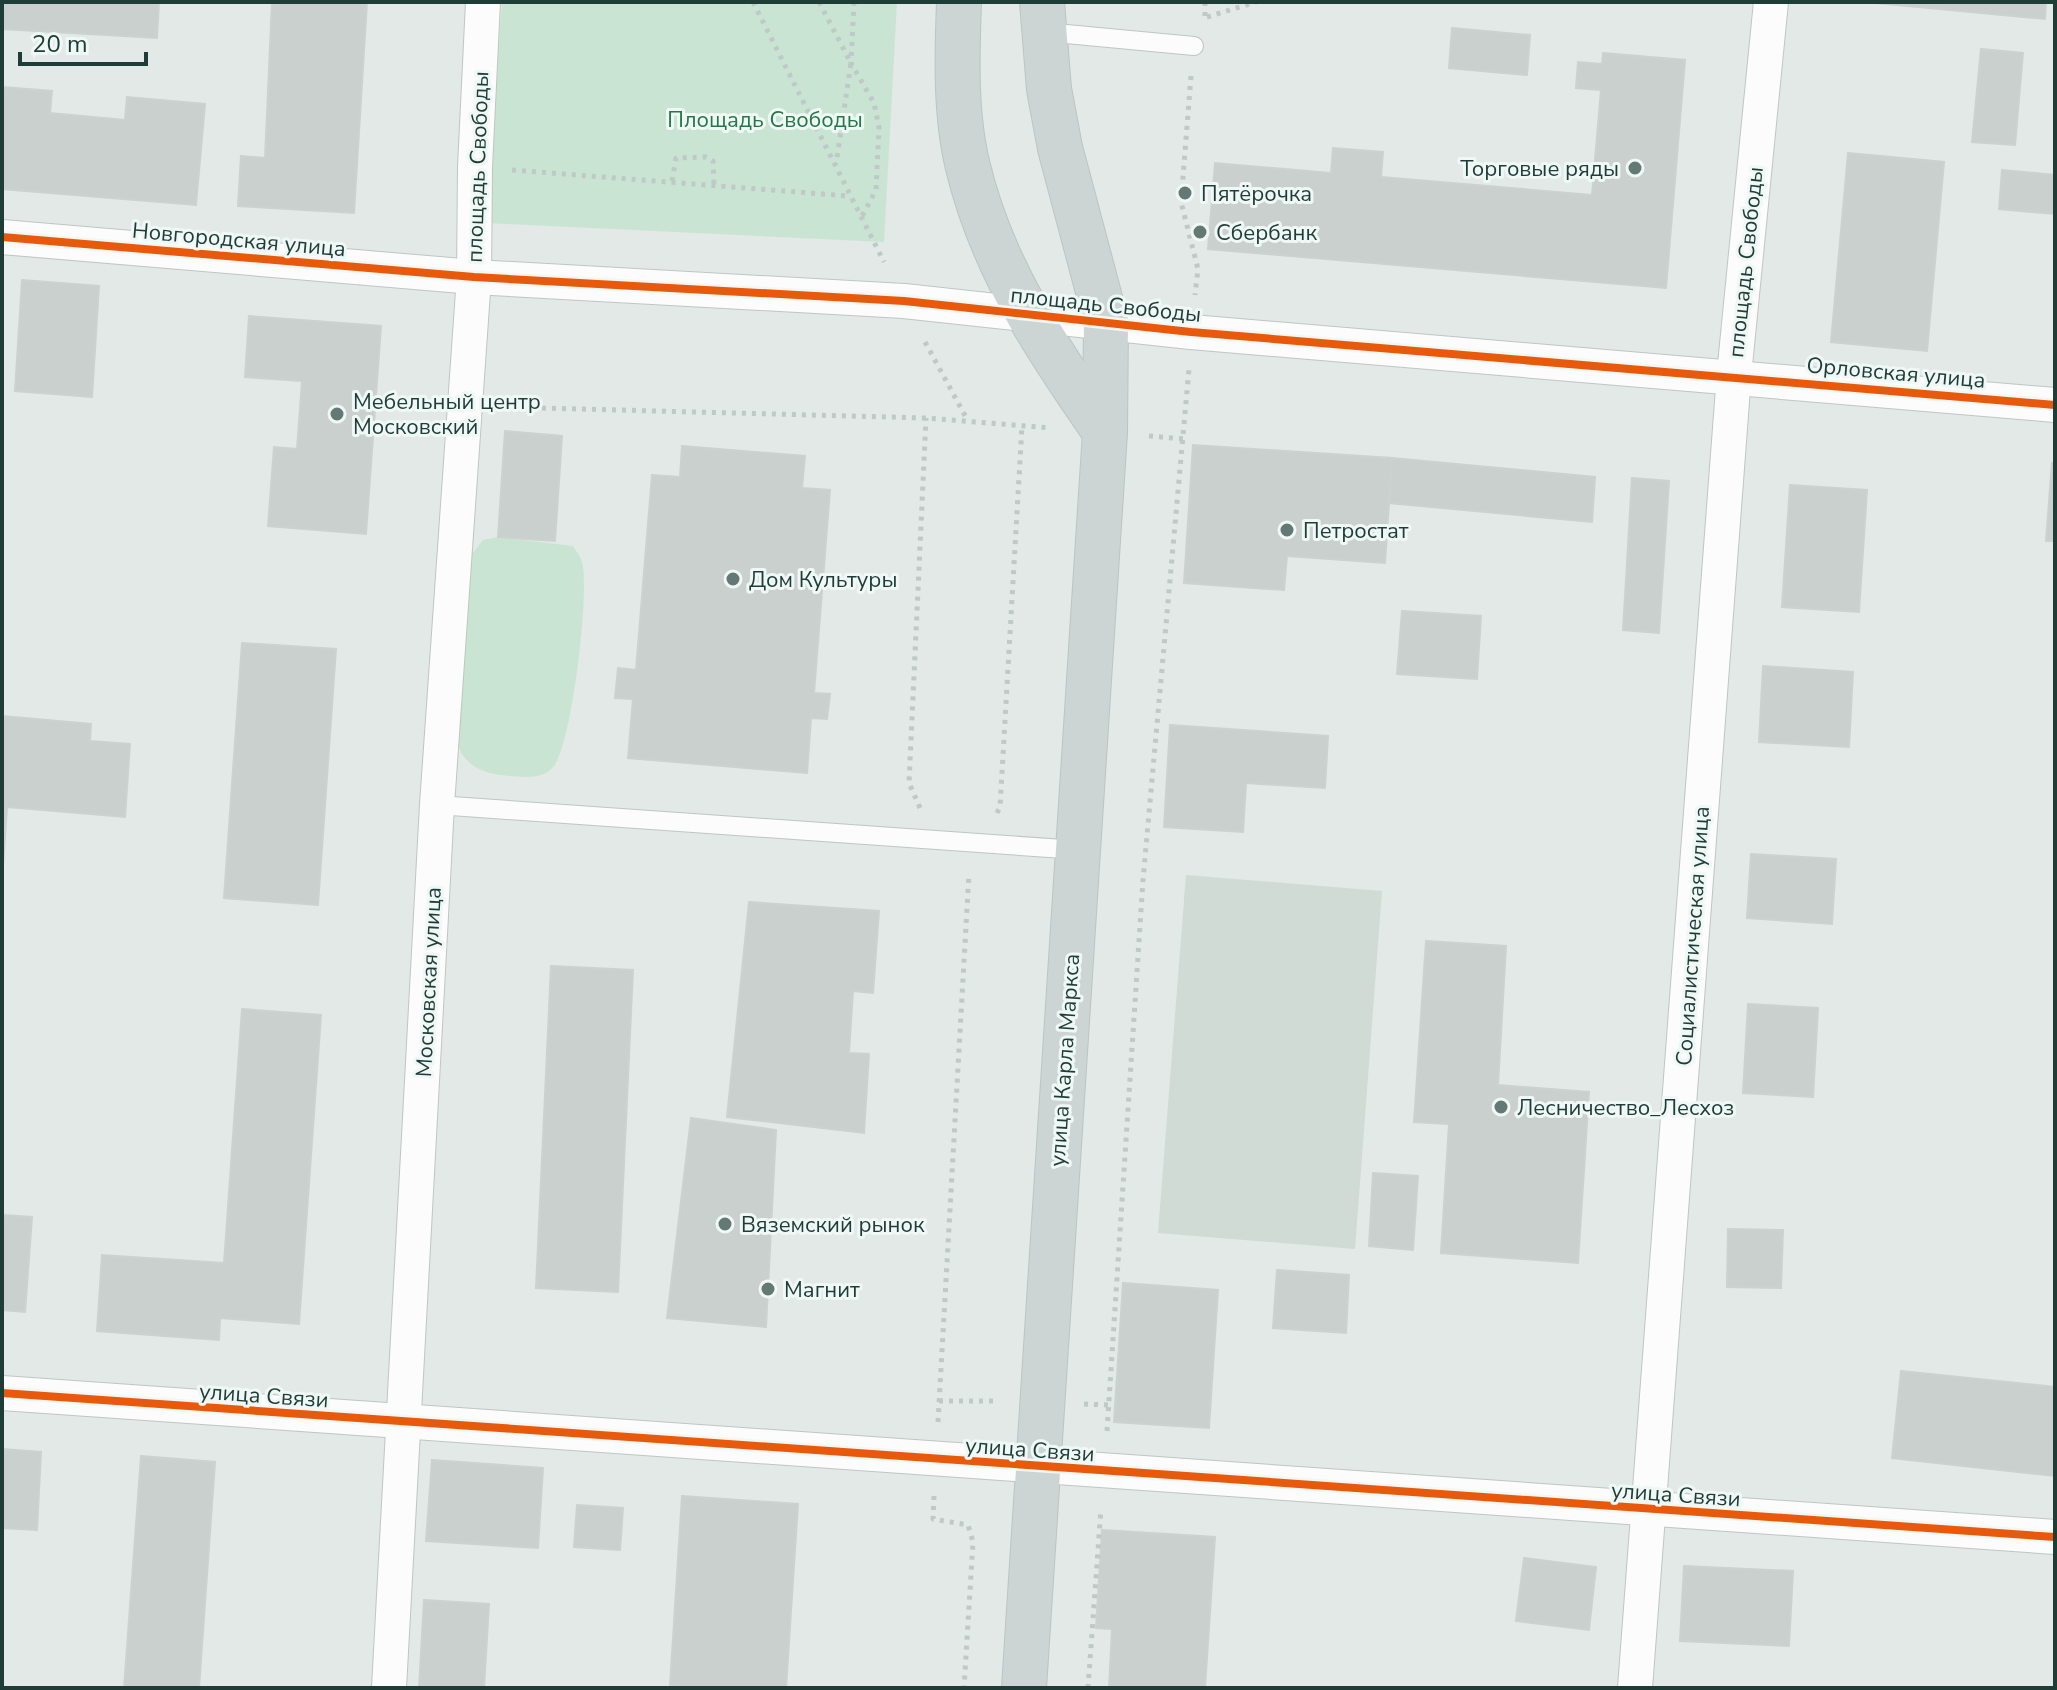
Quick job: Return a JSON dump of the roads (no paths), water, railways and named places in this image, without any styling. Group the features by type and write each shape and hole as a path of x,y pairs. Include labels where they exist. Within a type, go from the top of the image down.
{"main road":[{"path":"959,2 960,97 967,164 997,255 1047,350 1105,432"},
{"name":"улица Карла Маркса","path":"1024,1688 1105,432 1106,321 1060,148 1042,17"}],"street":[{"name":"площадь Свободы","path":"483,2 475,167 474,277 904,301 1191,332 1734,375 1771,2"},
{"name":"Новгородская улица","path":"2,237 474,277"},
{"name":"Московская улица","path":"389,1688 406,1424 437,805 474,277"},
{"name":"Орловская улица","path":"1734,375 2055,405"},
{"name":"Социалистическая улица","path":"1635,1688 1734,375"},
{"name":"улица Связи","path":"2,1393 406,1424 2055,1537"}],"lane":[{"path":"1042,17 1194,46"},
{"path":"437,805 1078,850"}],"place":[{"name":"Торговые ряды","path":"1635,168"},
{"name":"Пятёрочка","path":"1185,193"},
{"name":"Сбербанк","path":"1200,232"},
{"name":"Мебельный центр Московский","path":"337,414"},
{"name":"Петростат","path":"1287,530"},
{"name":"Дом Культуры","path":"733,579"},
{"name":"Лесничество_Лесхоз","path":"1501,1107"},
{"name":"Вяземский рынок","path":"725,1224"},
{"name":"Магнит","path":"768,1289"}],"park label":[{"name":"Площадь Свободы","path":"765,119"}]}
